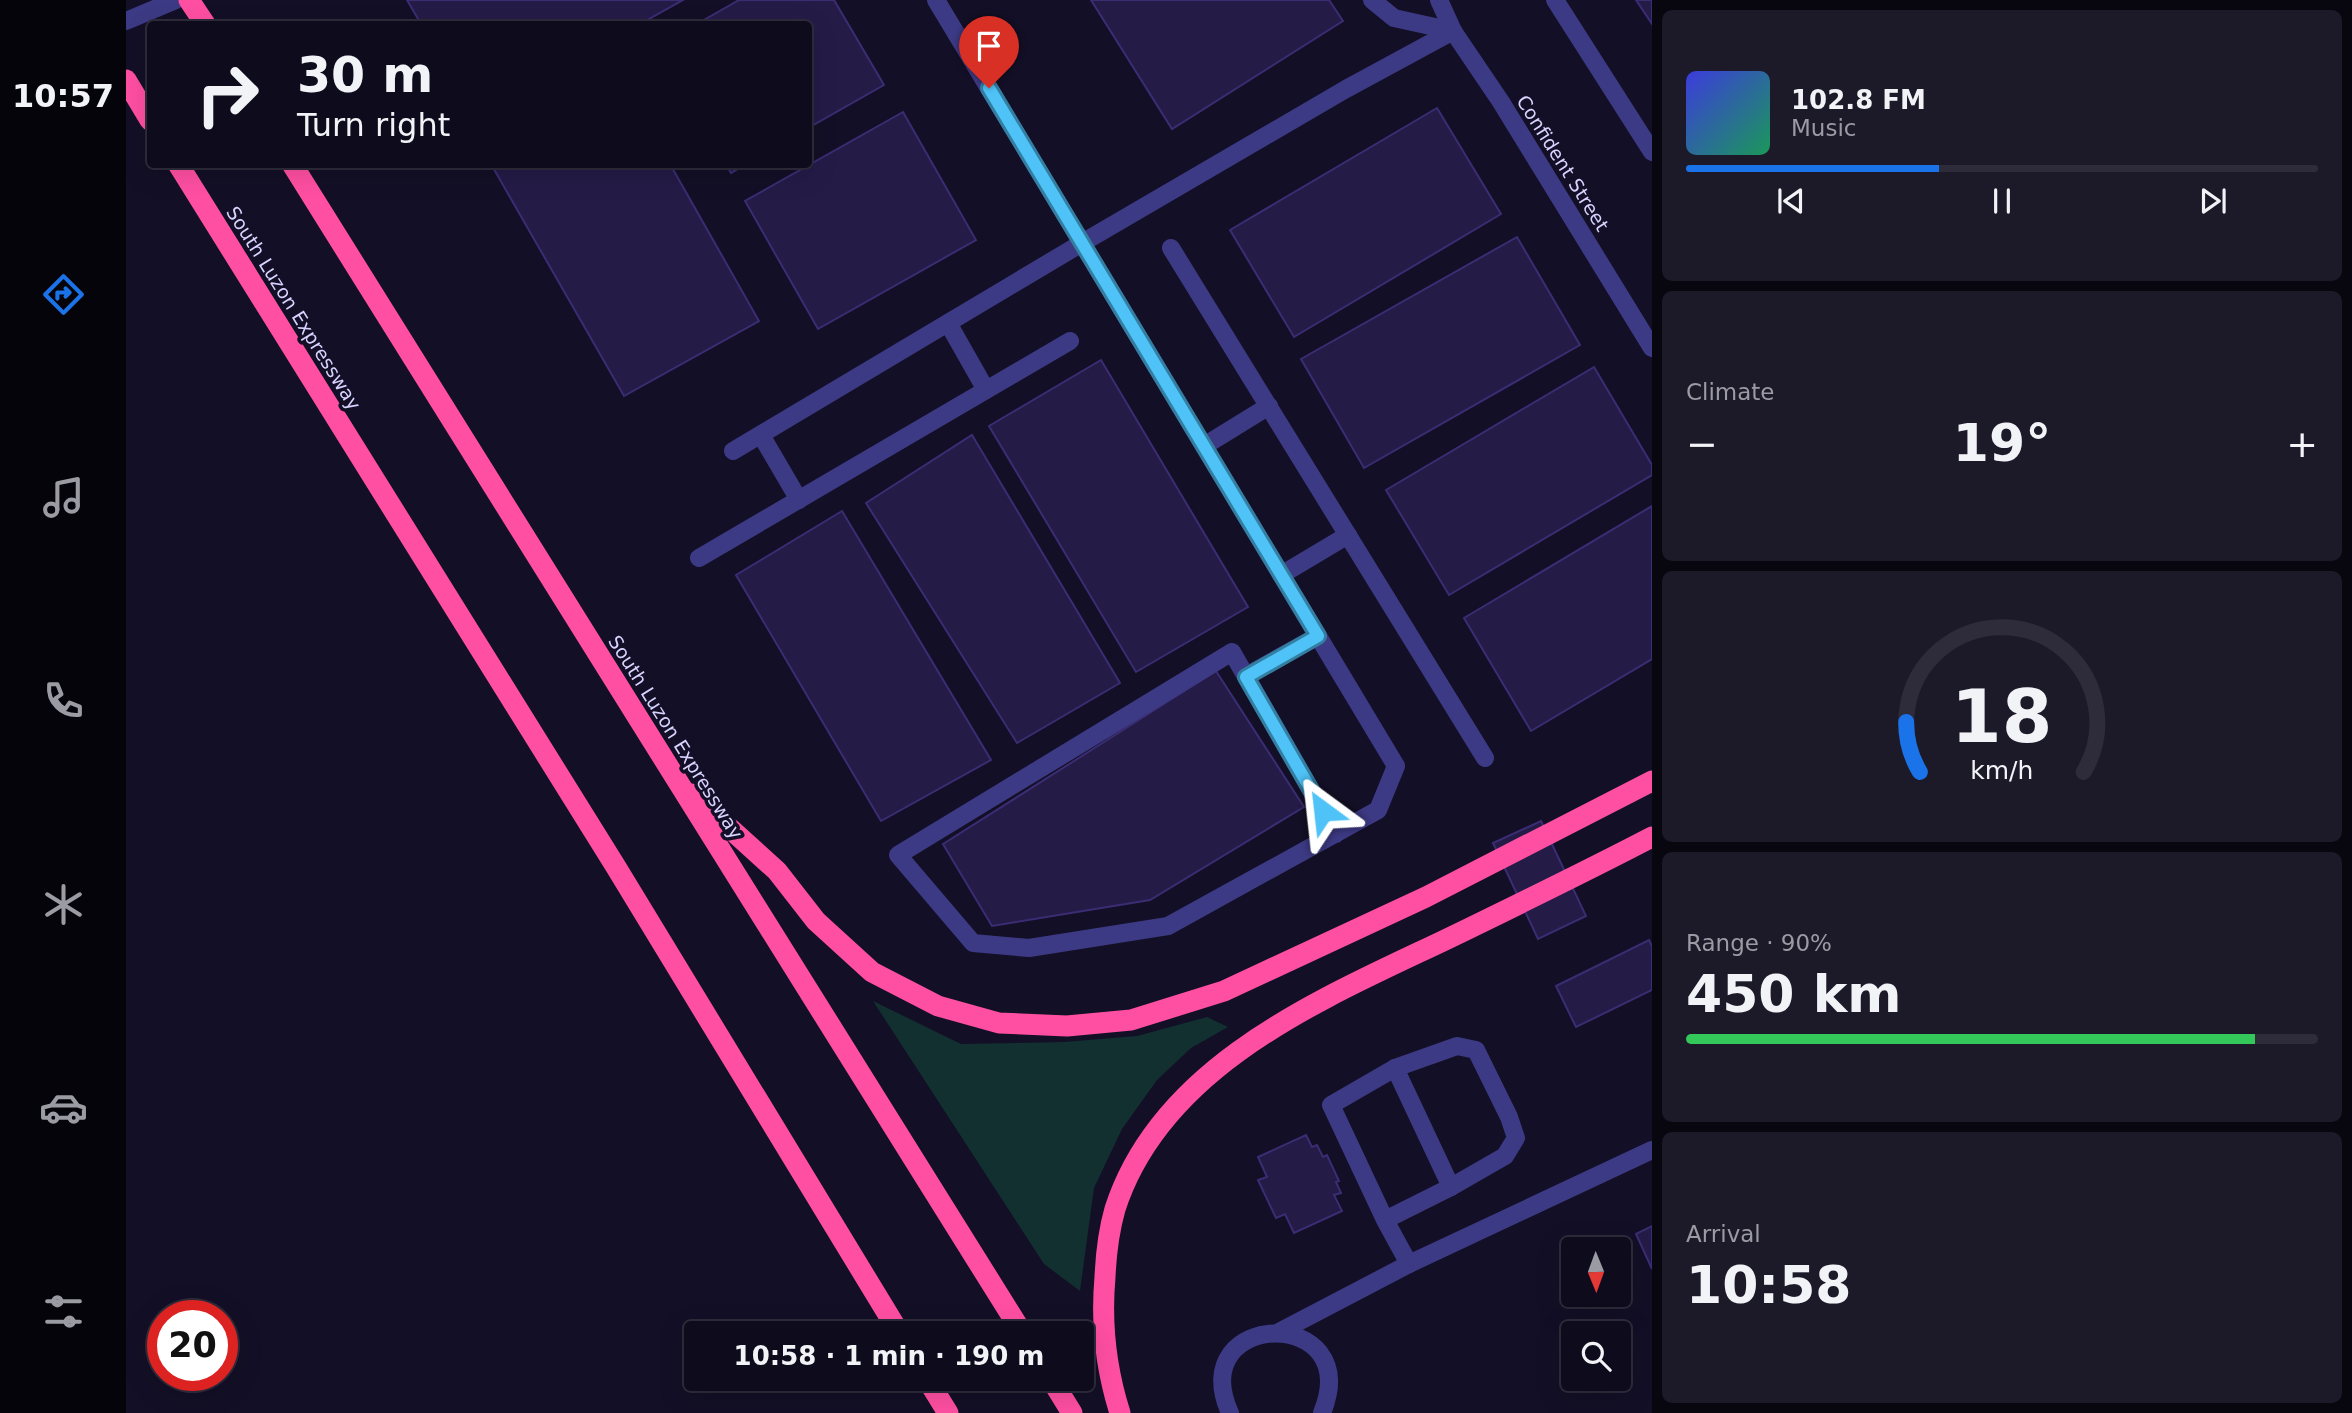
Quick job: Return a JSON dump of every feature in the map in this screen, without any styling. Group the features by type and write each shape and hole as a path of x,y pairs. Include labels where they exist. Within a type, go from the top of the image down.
{"highway":[{"path":"189,0 203,21"},
{"path":"126,80 147,115"},
{"name":"South Luzon Expressway","path":"180,168 616,867 892,1321"},
{"name":"South Luzon Expressway","path":"294,168 1015,1321"},
{"path":"673,776 777,871 817,921 872,972 938,1006 987,1020 1067,1026 1131,1020 1224,991 1426,897 1652,781"},
{"path":"1120,1413 1109,1366 1102,1310 1106,1255 1115,1210 1130,1172 1177,1105 1208,1074 1267,1031 1338,991 1555,888 1652,837"},
{"path":"934,1391 948,1413"},
{"path":"1058,1391 1072,1413"}],"street":[{"path":"126,21 176,0"},
{"path":"936,0 1395,766 1378,810 1336,834 1168,926 1029,948 973,943 898,855 1232,652 1336,834"},
{"path":"1372,0 1394,18 1453,32"},
{"name":"Confident Street","path":"1439,0 1453,32 1501,103 1652,348"},
{"path":"1555,0 1652,152"},
{"path":"733,452 1346,89 1453,32"},
{"path":"1171,247 1485,758"},
{"path":"948,323 986,390"},
{"path":"699,558 1070,341"},
{"path":"1204,446 1269,406"},
{"path":"761,435 799,500"},
{"path":"1281,575 1348,536"},
{"path":"1246,677 1318,636"},
{"path":"1385,1220 1505,1156 1516,1138 1510,1117 1476,1050 1457,1046 1395,1068 1331,1105 1385,1220 1409,1265"},
{"path":"1395,1068 1451,1187"},
{"path":"1279,1332 1409,1265 1652,1150"},
{"path":"1230,1413 1223,1399 1222,1383 1225,1366 1234,1351 1246,1340 1279,1332 1297,1336 1313,1346 1324,1361 1329,1379 1328,1398 1322,1413"}],"green space":[{"path":"873,1001 961,1044 1064,1042 1137,1036 1207,1017 1228,1027 1191,1048 1157,1080 1122,1129 1094,1188 1080,1291 1044,1264"}],"building":[{"path":"407,0 683,0 645,21 419,21"},
{"path":"739,0 834,0 884,85 812,126 812,21 702,21"},
{"path":"1091,0 1329,0 1343,21 1172,129"},
{"path":"1636,0 1652,0 1652,24"},
{"path":"1437,108 1501,214 1294,337 1230,230"},
{"path":"903,112 976,240 818,329 745,201 804,168 812,168 812,163"},
{"path":"493,168 672,168 759,321 624,396"},
{"path":"1517,237 1580,345 1364,468 1301,359"},
{"path":"1101,360 1248,607 1136,672 989,426"},
{"path":"1594,367 1652,465 1652,475 1449,595 1386,490"},
{"path":"972,435 1120,683 1017,743 866,503"},
{"path":"1652,506 1652,659 1531,731 1464,618"},
{"path":"842,511 991,760 881,821 736,575"},
{"path":"1216,671 1304,807 1150,900 992,926 943,844"},
{"path":"1541,821 1586,916 1538,939 1493,843"},
{"path":"1649,940 1652,946 1652,990 1576,1027 1556,986"},
{"path":"1306,1135 1312,1147 1317,1145 1323,1157 1327,1155 1339,1181 1336,1182 1341,1193 1334,1195 1342,1211 1294,1233 1285,1214 1276,1218 1258,1180 1267,1177 1258,1157"},
{"path":"1652,1226 1652,1269 1636,1234"}],"route":[{"path":"989,88 1318,636 1246,677 1323,811"}]}
